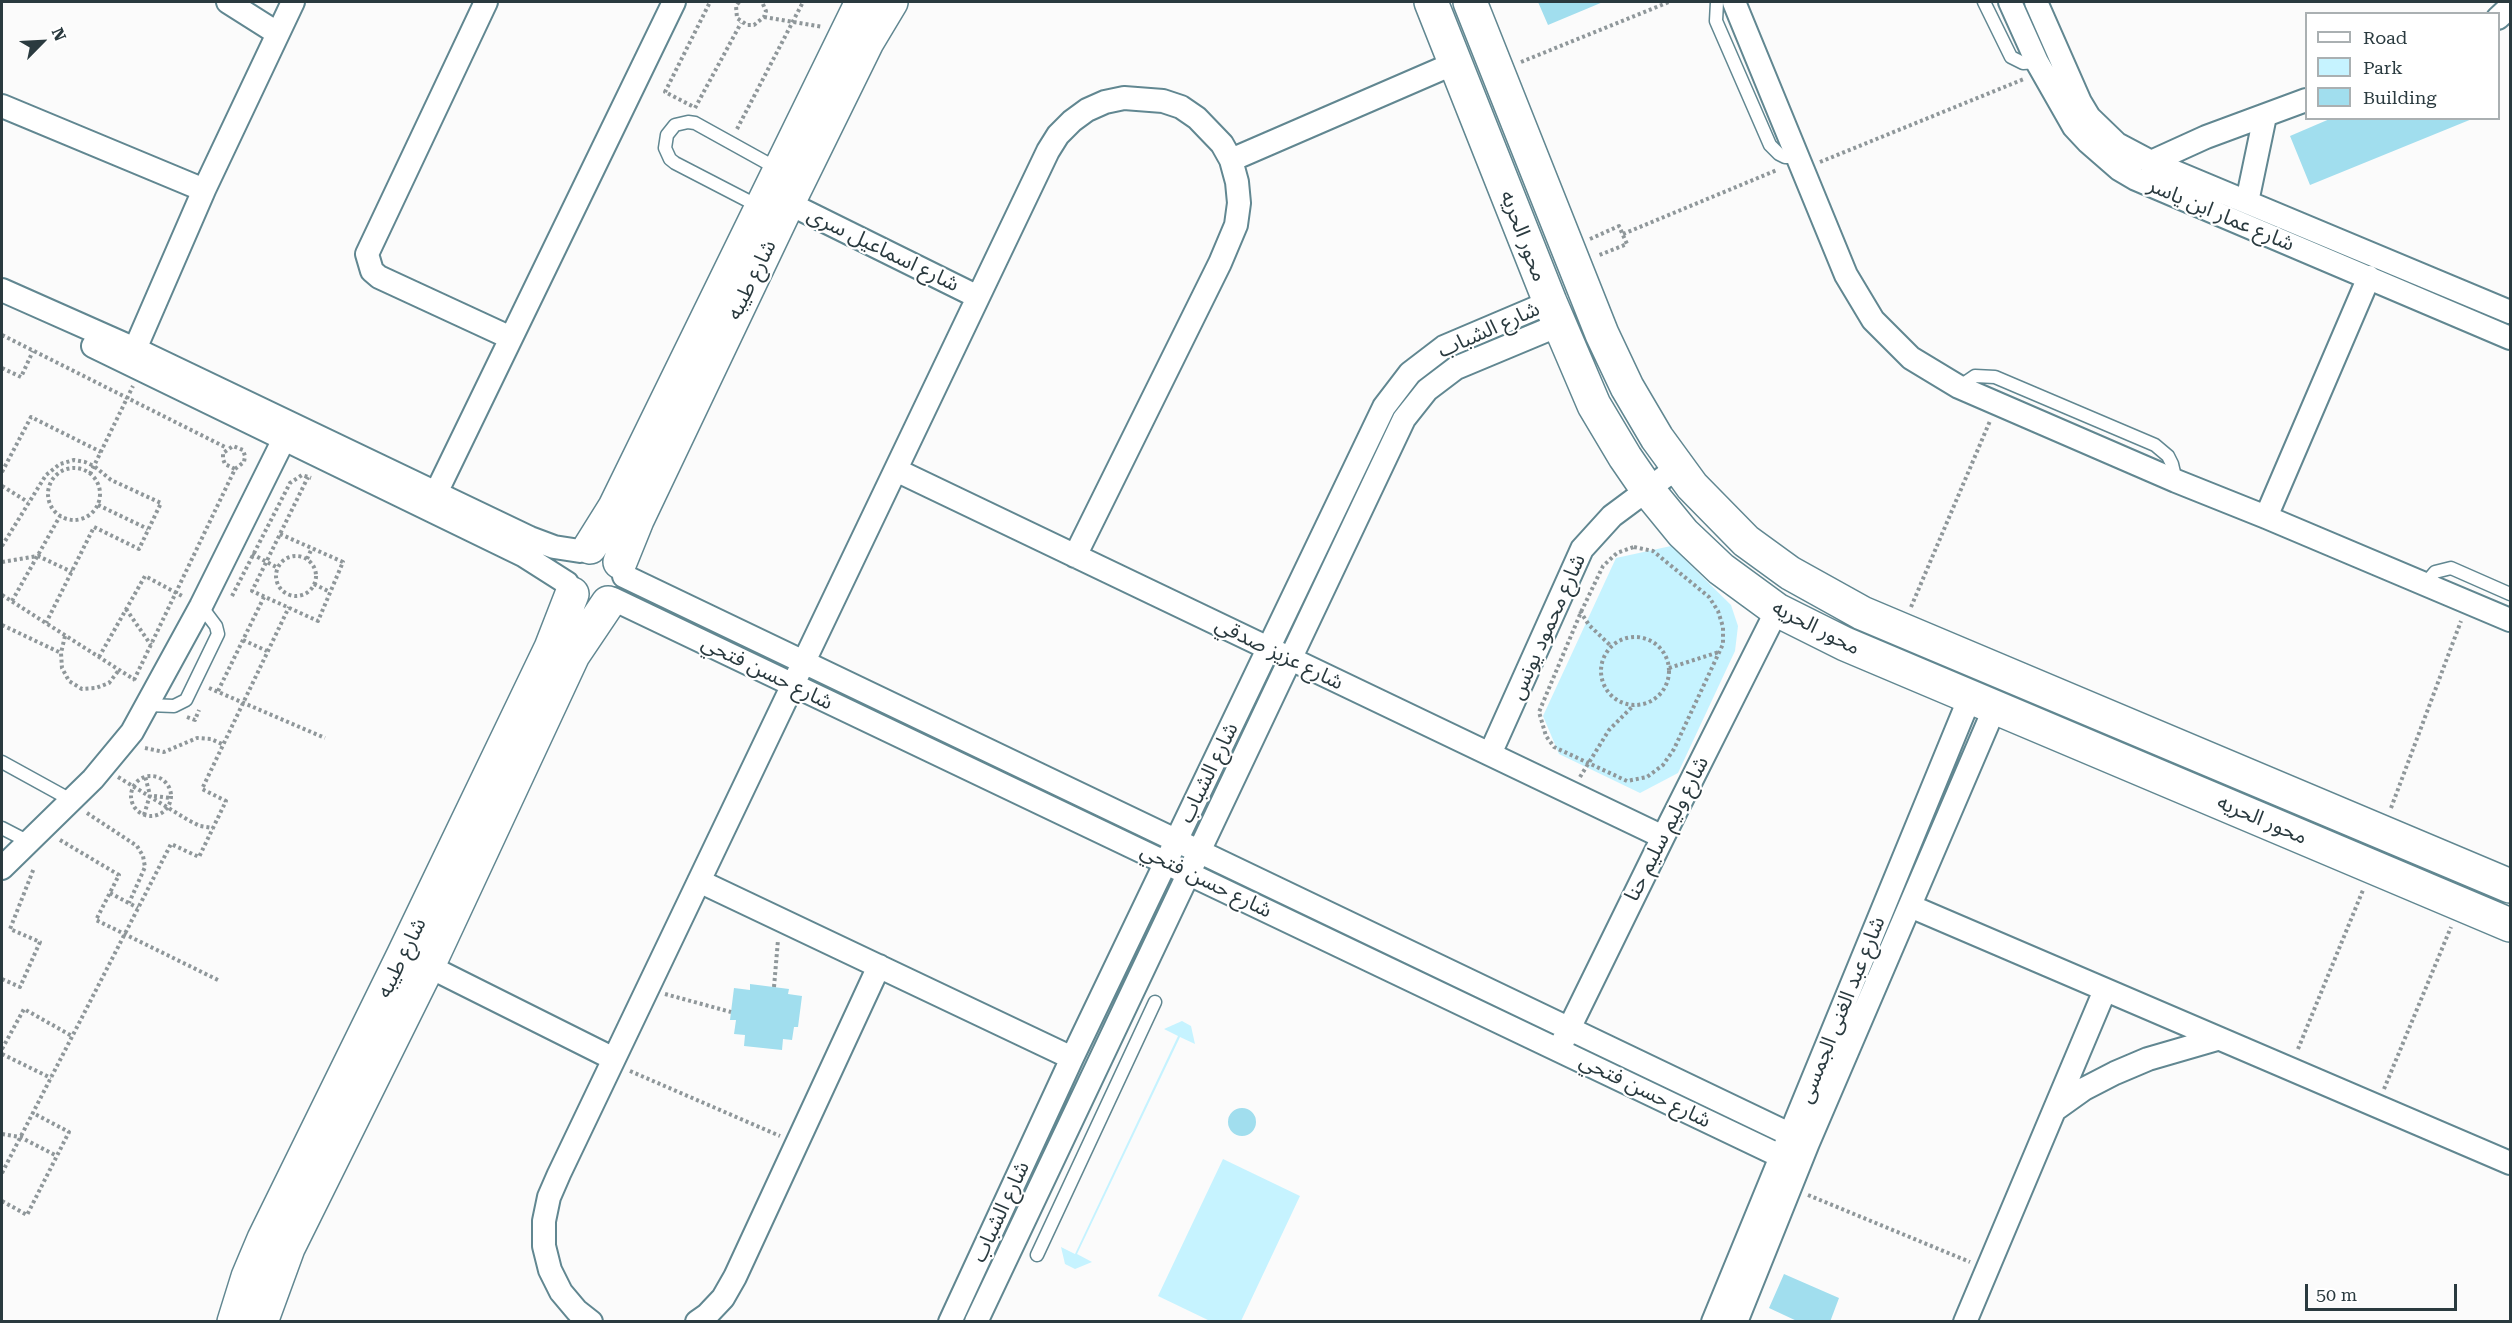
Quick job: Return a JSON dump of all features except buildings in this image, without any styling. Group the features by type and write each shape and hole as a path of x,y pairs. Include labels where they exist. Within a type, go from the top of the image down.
{"main road":[{"name":"شارع طيبه","path":"261,1322 288,1248 428,966 573,656 617,585 637,520 774,205 779,170 862,2"},
{"name":"شارع طيبه","path":"585,549 615,507 774,205 891,2"},
{"name":"محور الحريه","path":"1431,2 1554,314 1594,405 1647,489 1703,554 1739,584 1778,610 1845,644 2511,925"},
{"name":"محور الحريه","path":"1470,2 1602,334 1627,387 1678,467 1726,522 1768,558 1837,601 2511,886"},
{"path":"585,549 608,550 617,585 594,606 586,604 569,589 568,565 585,549"},
{"name":"شارع طيبه","path":"234,1322 248,1277 264,1239 551,648 569,589"}],"street":[{"path":"228,2 277,33"},
{"path":"138,359 204,190 293,2"},
{"path":"486,2 367,254 372,271 379,277 511,338"},
{"path":"436,493 674,2"},
{"path":"1734,2 1846,275 1873,320 1911,357 1959,387 1997,404 2175,481 2266,516 2511,620"},
{"name":"شارع عمار ابن ياسر","path":"2010,2 2039,67 2074,127 2119,169 2136,179 2511,338"},
{"name":"شارع عمار ابن ياسر","path":"2036,2 2070,82 2089,117 2117,144 2151,162 2511,312"},
{"path":"1231,160 1455,63"},
{"path":"591,1322 577,1311 561,1292 550,1270 544,1246 544,1221 549,1197 559,1174 1048,152 1058,135 1088,110 1105,102 1124,98 1144,98 1172,104 1197,118 1211,130 1231,160 1237,182 1239,203 1236,225 1075,556"},
{"path":"2151,162 2206,136 2305,101"},
{"path":"2,106 204,190"},
{"path":"2247,201 2265,116"},
{"name":"شارع اسماعيل سرى","path":"774,205 978,297"},
{"path":"2266,516 2369,277"},
{"path":"2,290 138,359 284,439 523,555 569,589"},
{"path":"2,305 138,359 542,543 585,549"},
{"name":"شارع الشباب","path":"950,1322 1072,1058 1374,427 1396,389 1418,366 1444,347 1554,314"},
{"name":"شارع الشباب","path":"976,1322 1187,872 1292,659 1395,435 1415,404 1441,378 1554,314"},
{"path":"2,868 29,842 78,806 114,756 151,699 201,606 284,439"},
{"name":"شارع محمود يونس","path":"1490,754 1582,549 1612,516 1678,467"},
{"name":"شارع عزيز صدقي","path":"896,470 1662,837"},
{"name":"شارع حسن فتحي","path":"617,585 805,662 1800,1139"},
{"name":"شارع حسن فتحي","path":"617,585 793,685 1791,1161"},
{"name":"شارع وليم سليم حنا","path":"1559,1050 1662,837 1778,610"},
{"name":"شارع عبد الغنى الجمسى","path":"1800,1139 1911,906 1983,702"},
{"name":"شارع عبد الغنى الجمسى","path":"1713,1322 1791,1161 1983,702"},
{"path":"699,881 1072,1058"},
{"path":"1911,906 2289,1070 2511,1163"},
{"path":"428,966 613,1061"},
{"path":"697,1322 723,1298 879,966"},
{"path":"1965,1322 2105,990"},
{"path":"2056,1109 2084,1089 2115,1073 2148,1059 2217,1039"},
{"name":"شارع عبد الغنى الجمسى","path":"1736,1322 1790,1188 1791,1161"}],"lane":[{"path":"1717,2 1716,21 1770,145 1779,154 1800,163"},
{"path":"1984,2 2011,57 2039,67"},
{"path":"774,205 675,163 670,159 664,147 664,141 670,129 675,125 688,122 779,170"},
{"path":"1959,387 1975,376 1995,377 2156,445 2168,456 2175,481"},
{"path":"2425,584 2435,572 2451,568 2511,594"},
{"path":"151,699 174,706 183,703 195,681 216,638 216,626 201,606"},
{"path":"2,762 78,806"},
{"path":"2,828 29,842"},
{"path":"1037,1255 1155,1002"}],"path":[{"path":"705,113 665,92 710,2"},
{"path":"739,2 736,12 741,23"},
{"path":"741,23 754,25 764,17 766,11 762,2"},
{"path":"729,143 803,2"},
{"path":"1498,72 1669,2"},
{"path":"764,17 825,27"},
{"path":"695,108 741,23"},
{"path":"1623,234 2039,67"},
{"path":"737,129 746,133"},
{"path":"1619,226 1627,244 1571,256 1619,226"},
{"path":"2,335 227,448 238,447 246,456 241,466 235,469 134,680"},
{"path":"2,368 21,377 33,351"},
{"path":"90,474 127,398 138,359"},
{"path":"1901,629 1997,404"},
{"path":"2,472 31,417 101,452"},
{"path":"227,448 224,453 225,464 235,469"},
{"path":"2,546 46,475 60,464 74,460 86,462 111,480 160,503 139,549 94,527 46,623"},
{"path":"72,469 90,474 99,488 98,504 93,512 77,520 60,516 53,510 48,493 56,476 72,469"},
{"path":"216,626 290,483 302,475 319,482"},
{"path":"280,534 343,562 318,621 252,591 267,561 280,534 308,477"},
{"path":"2,486 28,502"},
{"path":"98,504 148,529"},
{"path":"12,601 60,516"},
{"path":"232,543 278,568"},
{"path":"1634,547 1653,551 1709,597 1718,611 1723,627 1723,644 1719,652 1674,749 1663,765 1647,777 1628,781 1554,747 1541,724 1539,712 1581,612 1603,566 1617,553 1634,547"},
{"path":"307,559 312,548"},
{"path":"2,562 38,556 72,572"},
{"path":"299,556 307,559 315,570 314,585 303,596 286,594 277,583 278,568 290,557 299,556"},
{"path":"99,657 145,576 201,606"},
{"path":"1567,583 1589,625 1611,646"},
{"path":"314,585 331,592"},
{"path":"281,604 286,594"},
{"path":"2,595 134,680 151,699"},
{"path":"218,691 264,597"},
{"path":"2382,832 2468,602"},
{"path":"2,1173 171,844 200,857 226,801 202,789 289,607"},
{"path":"126,609 151,645"},
{"path":"2,625 61,653"},
{"path":"65,636 61,653 62,668 69,681 82,689 96,688 109,683 119,670"},
{"path":"1571,793 1609,730 1634,705 1652,700 1666,686 1669,668 1662,650 1646,638 1627,638 1611,646 1602,664 1604,683 1616,699 1634,705"},
{"path":"243,640 267,651"},
{"path":"1669,668 1719,652"},
{"path":"195,681 325,738"},
{"path":"141,747 164,752 197,738 211,739 222,744"},
{"path":"144,815 150,795 145,776"},
{"path":"145,776 160,777 166,783 171,798 168,806 158,815 144,815 133,806 131,800 133,786 145,776"},
{"path":"118,777 194,823 213,828"},
{"path":"150,795 171,798"},
{"path":"78,806 136,846 143,856 145,867 129,903"},
{"path":"57,838 119,875 96,920 220,981"},
{"path":"2,979 20,987 40,942 10,929 35,865"},
{"path":"2289,1070 2373,867"},
{"path":"110,893 138,908"},
{"path":"2377,1107 2461,904"},
{"path":"774,987 777,946"},
{"path":"647,989 731,1012"},
{"path":"51,1078 2,1052 24,1009 72,1036"},
{"path":"613,1061 797,1144"},
{"path":"2,1201 27,1215 69,1132 33,1113"},
{"path":"2,1134 20,1137 57,1156"},
{"path":"1790,1188 1987,1270"}],"green space":[{"path":"1671,546 1731,605 1738,626 1735,651 1678,773 1640,793 1559,754 1543,716 1616,558"},
{"path":"1182,1021 1191,1026 1195,1044 1180,1037 1077,1254 1092,1262 1075,1269 1065,1264 1061,1247 1075,1254 1178,1036 1164,1029"},
{"path":"1223,1159 1300,1196 1241,1321 1210,1321 1158,1296"}]}
